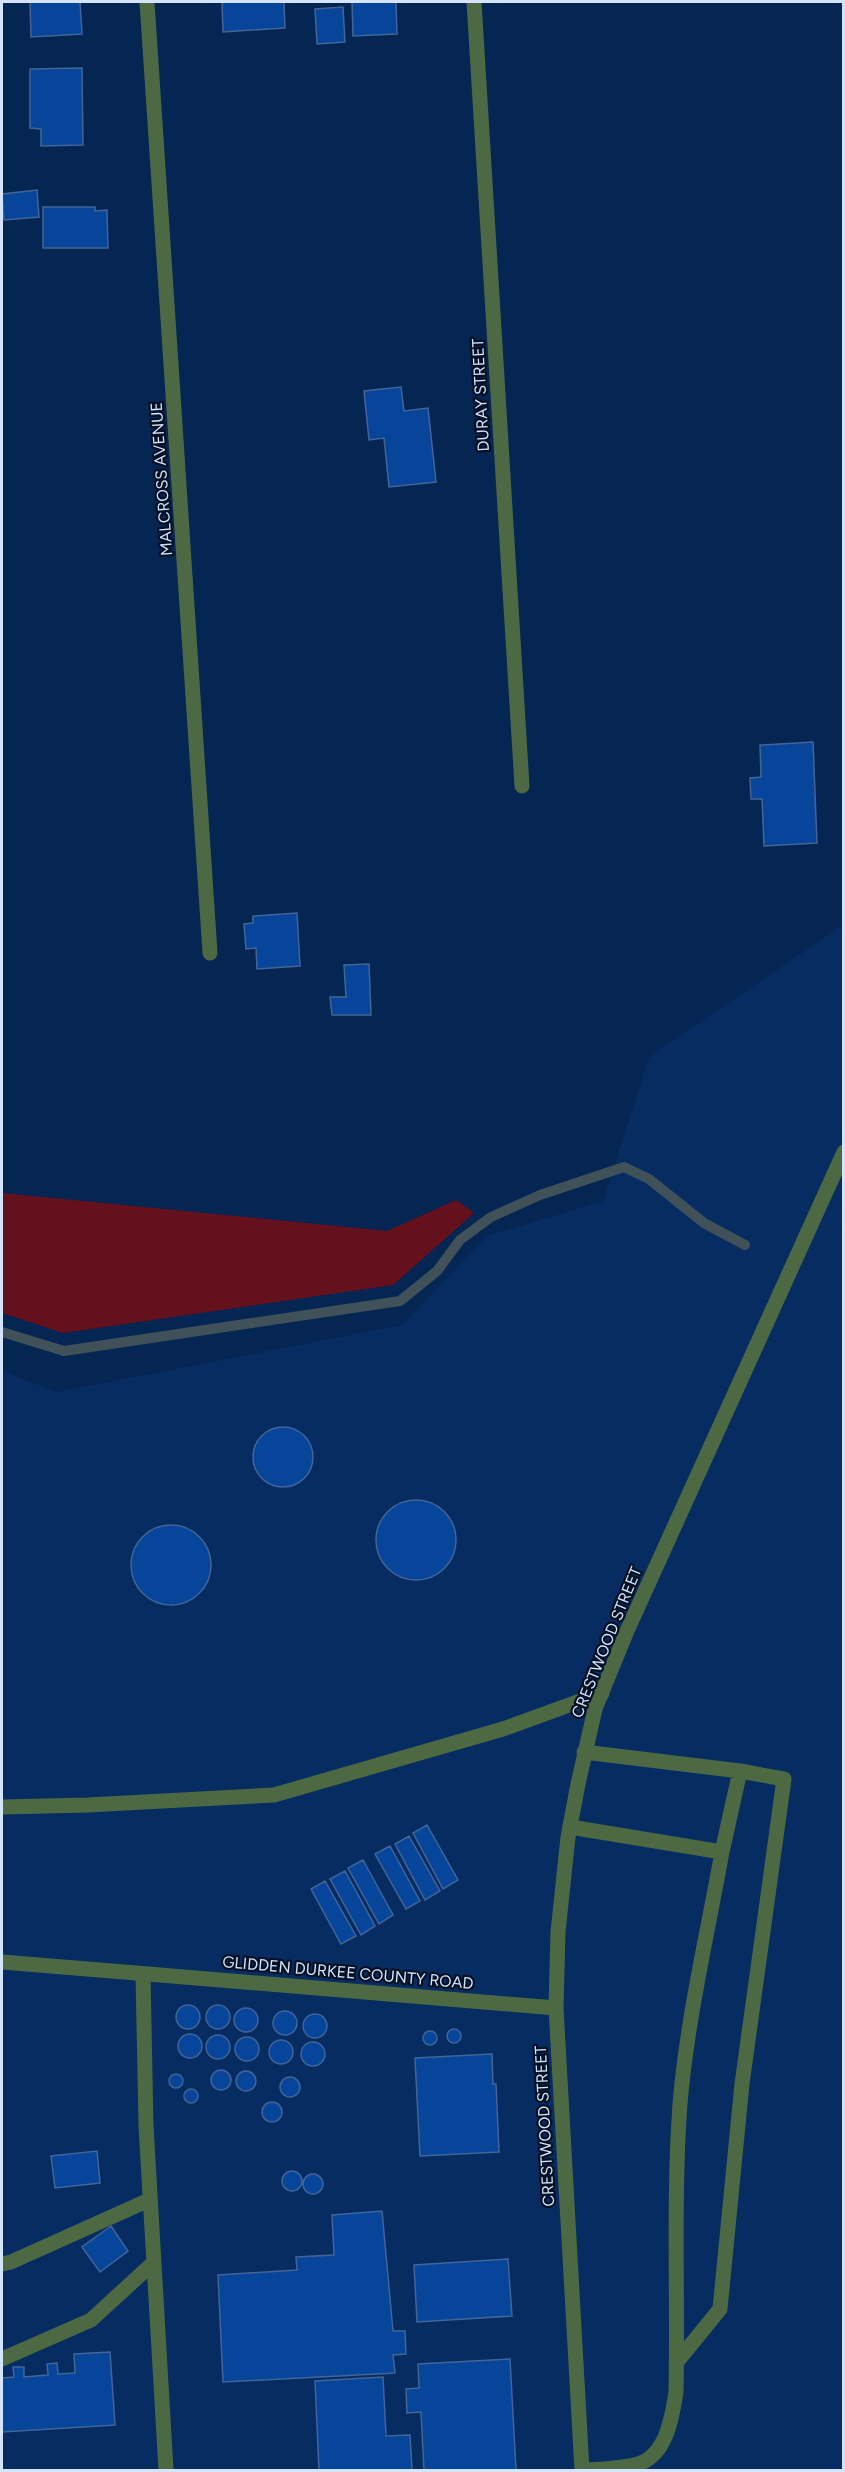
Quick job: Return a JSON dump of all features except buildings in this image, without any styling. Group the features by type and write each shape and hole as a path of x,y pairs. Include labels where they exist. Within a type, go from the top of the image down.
{"street":[{"name":"MALCROSS AVENUE","path":"147,2 210,953"},
{"name":"DURAY STREET","path":"474,2 522,786"},
{"name":"CRESTWOOD STREET","path":"582,2470 556,2008 558,1932 570,1827 584,1752 595,1709 627,1631 843,1152"},
{"path":"2,1807 274,1795 503,1729 602,1693"},
{"path":"584,1752 740,1771 784,1779 742,2084 720,2309 676,2363"},
{"path":"587,2470 637,2465 653,2456 672,2420 676,2363 677,2168 680,2104 691,2022 722,1852 740,1771"},
{"path":"570,1827 722,1852"},
{"name":"GLIDDEN DURKEE COUNTY ROAD","path":"2,1962 556,2008"},
{"path":"140,1973 152,2264 166,2470"},
{"path":"2,2264 149,2200"},
{"path":"2,2359 91,2319 152,2264"}],"shaded area":[{"path":"843,925 843,2470 2,2470 2,1371 57,1392 402,1325 487,1236 603,1201 649,1057"},
{"path":"2,1193 387,1231 456,1200 474,1213 393,1285 63,1333 2,1313"}],"waterway":[{"path":"2,1332 64,1351 400,1301 437,1271 460,1240 491,1217 540,1195 624,1167 649,1179 704,1223 745,1245"}]}
